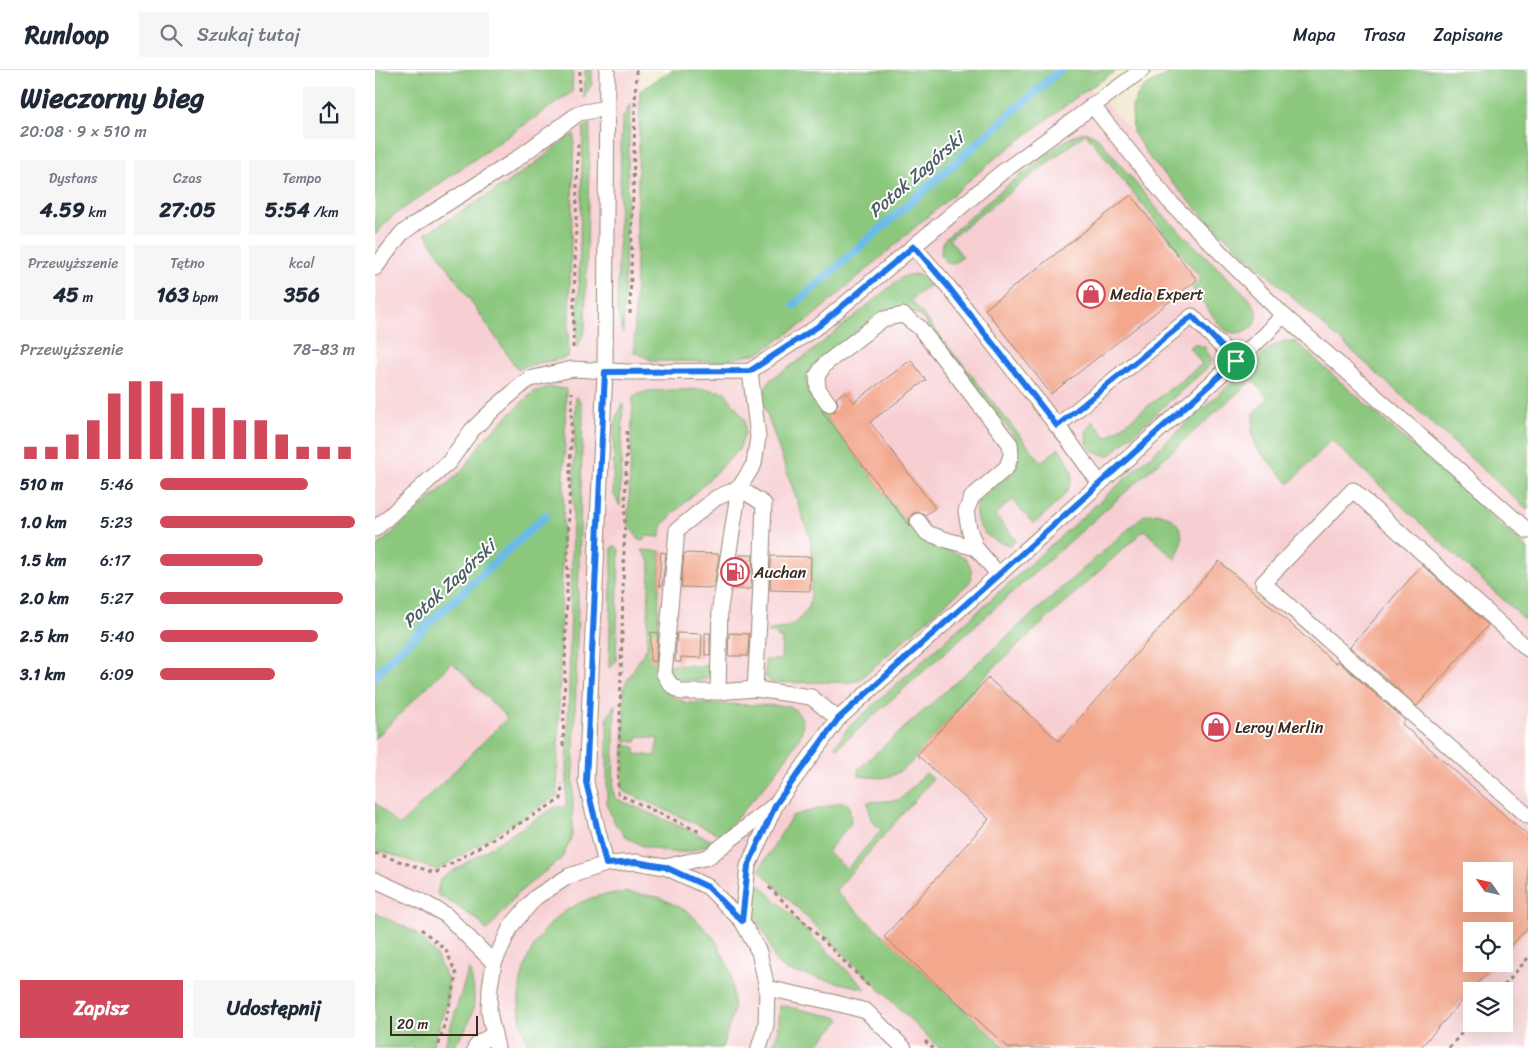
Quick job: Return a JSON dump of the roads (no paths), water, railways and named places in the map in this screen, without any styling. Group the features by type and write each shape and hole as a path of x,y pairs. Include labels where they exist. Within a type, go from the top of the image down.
{"lane":[{"path":"606,864 586,782 605,372 607,70"},
{"path":"375,529 449,462 472,430 525,382 573,369 605,372 750,371 820,325 1001,173 1142,70"},
{"path":"1092,106 1169,201 1283,315 1528,531"},
{"path":"375,268 401,234 511,163 579,113 607,108"},
{"path":"914,246 1071,442 1087,468 1100,483"},
{"path":"742,921 748,866 776,804 838,719 1236,361 1283,315"},
{"path":"829,404 818,389 817,376 825,364 883,319 903,316 919,327 1010,444 1011,455 1007,467 972,497 966,511 969,529 976,548 999,575"},
{"path":"1057,426 1192,316 1236,361"},
{"path":"718,692 720,608 739,488 754,464 758,438 750,371"},
{"path":"739,488 764,504 755,689"},
{"path":"739,488 716,498 677,530 664,674 670,684 681,692 755,689 811,697 838,719"},
{"path":"1528,649 1353,490 1263,583 1528,816"},
{"path":"918,521 927,533 976,548"},
{"path":"665,867 708,857 776,804"},
{"path":"475,1048 479,1043 496,1041 489,1012 490,987 494,963 511,926 537,897 569,876 606,864 636,862 665,867 708,887 742,921 759,952 767,988 766,1025 759,1048"},
{"path":"375,880 421,901 446,915 494,963"},
{"path":"767,988 832,1002 866,1012 905,1048"}],"waterway":[{"name":"Potok Zagórski","path":"794,305 1060,70"},
{"name":"Potok Zagórski","path":"375,676 396,654 545,516"}],"place":[{"name":"Media Expert","path":"1091,294"},
{"name":"Auchan","path":"735,572"},
{"name":"Leroy Merlin","path":"1216,727"}]}
